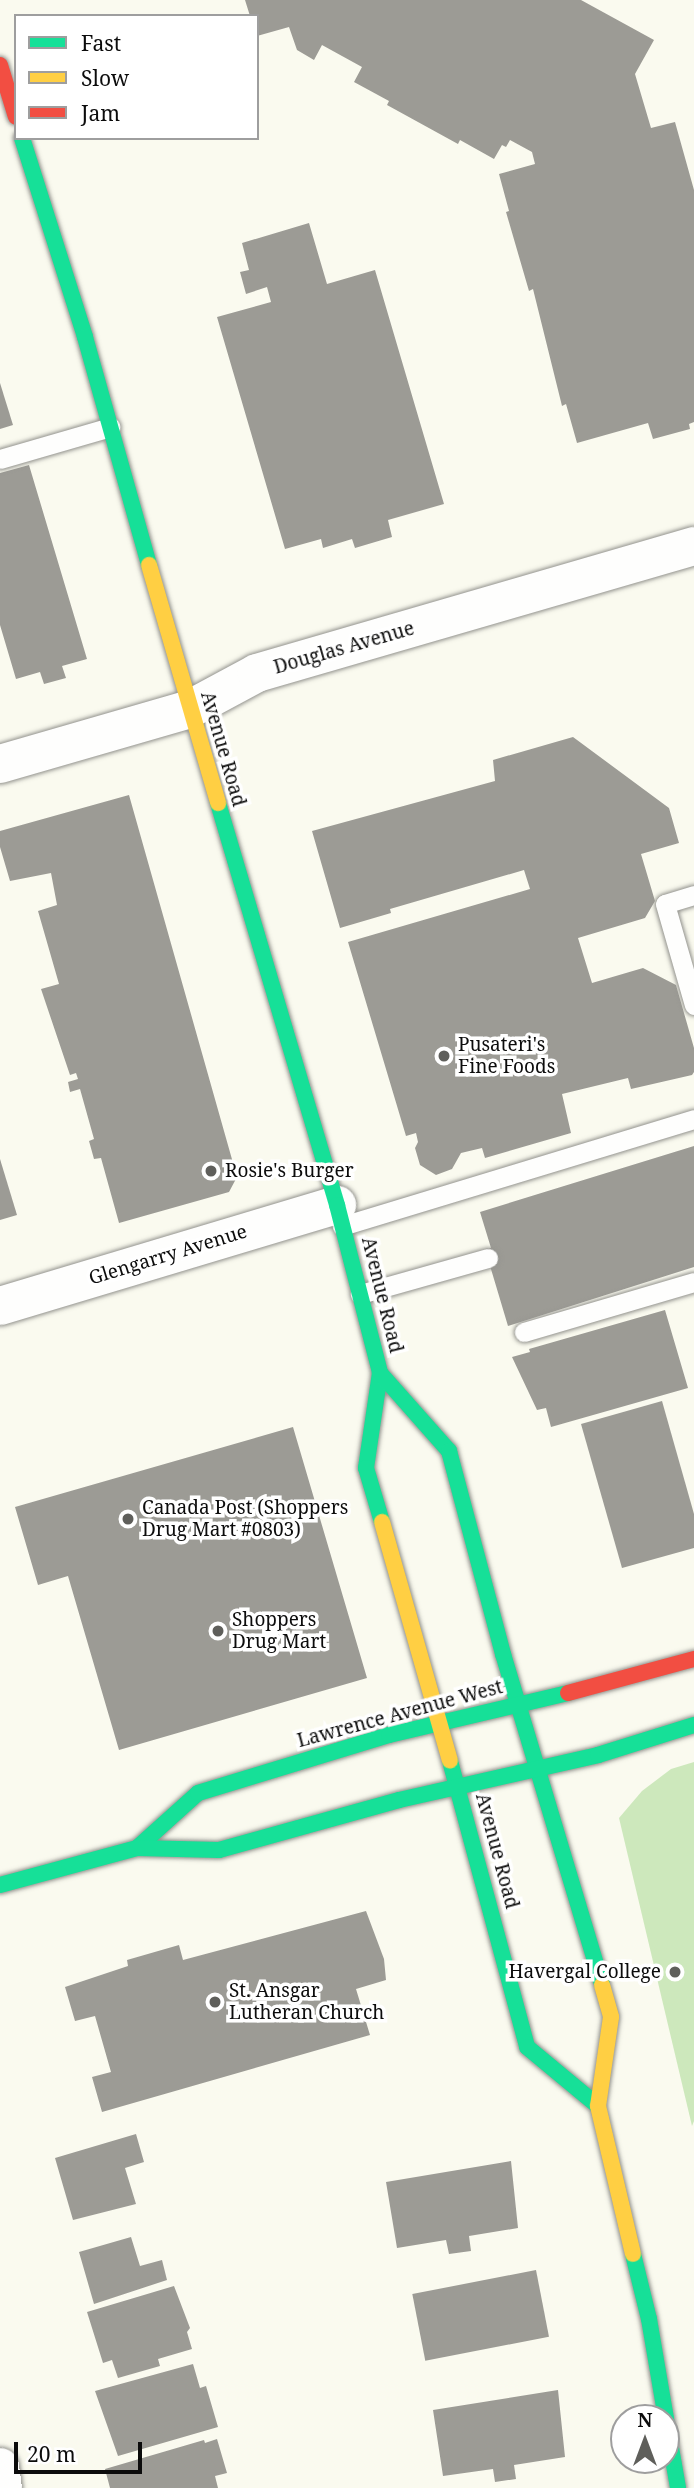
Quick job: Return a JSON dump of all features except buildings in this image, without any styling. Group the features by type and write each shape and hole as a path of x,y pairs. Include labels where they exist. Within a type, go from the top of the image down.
{"main road":[{"name":"Avenue Road","path":"0,65 13,119"},
{"name":"Avenue Road","path":"20,140 110,427 190,709 340,1215 380,1373 366,1468 440,1723 527,2047 598,2106"},
{"name":"Avenue Road","path":"380,1373 449,1451 518,1705 611,2017 598,2106 649,2319 663,2404"},
{"name":"Lawrence Avenue West","path":"137,1848 198,1793 389,1735 694,1659"},
{"name":"Lawrence Avenue West","path":"0,1885 137,1848 219,1850 457,1786 598,1755 694,1725"}],"street":[{"name":"Douglas Avenue","path":"0,765 190,709 257,673 694,546"},
{"name":"Glengarry Avenue","path":"0,1306 340,1215"},
{"path":"0,2467 3,2488"}],"lane":[{"path":"0,459 110,427"},
{"path":"694,895 665,904 694,1005"},
{"path":"340,1215 694,1119"},
{"path":"360,1294 488,1258"},
{"path":"524,1332 694,1282"}],"green space":[{"name":"Havergal College","path":"694,1762 692,2126 619,1818 642,1791 671,1769"}],"traffic: fast":[{"path":"23,140 85,337 149,565"},
{"path":"218,803 337,1205 380,1373 366,1468 382,1522"},
{"path":"380,1373 449,1451 503,1654 602,1985"},
{"path":"137,1848 198,1793 389,1735 568,1693"},
{"path":"0,1885 137,1848 219,1850 399,1800 598,1755 694,1725"},
{"path":"450,1761 527,2047 598,2106"},
{"path":"633,2254 649,2319 664,2404"},
{"path":"676,2474 678,2488"}],"traffic: slow":[{"path":"149,565 218,803"},
{"path":"382,1522 450,1761"},
{"path":"602,1985 611,2017 598,2106 633,2254"}],"traffic: jam":[{"path":"0,65 14,110"},
{"path":"568,1693 694,1659"}],"place":[{"name":"Pusateri's Fine Foods","path":"444,1056"},
{"name":"Rosie's Burger","path":"211,1171"},
{"name":"Canada Post (Shoppers Drug Mart #0803)","path":"128,1519"},
{"name":"Shoppers Drug Mart","path":"218,1631"},
{"name":"Havergal College","path":"675,1972"},
{"name":"St. Ansgar Lutheran Church","path":"215,2002"}]}
